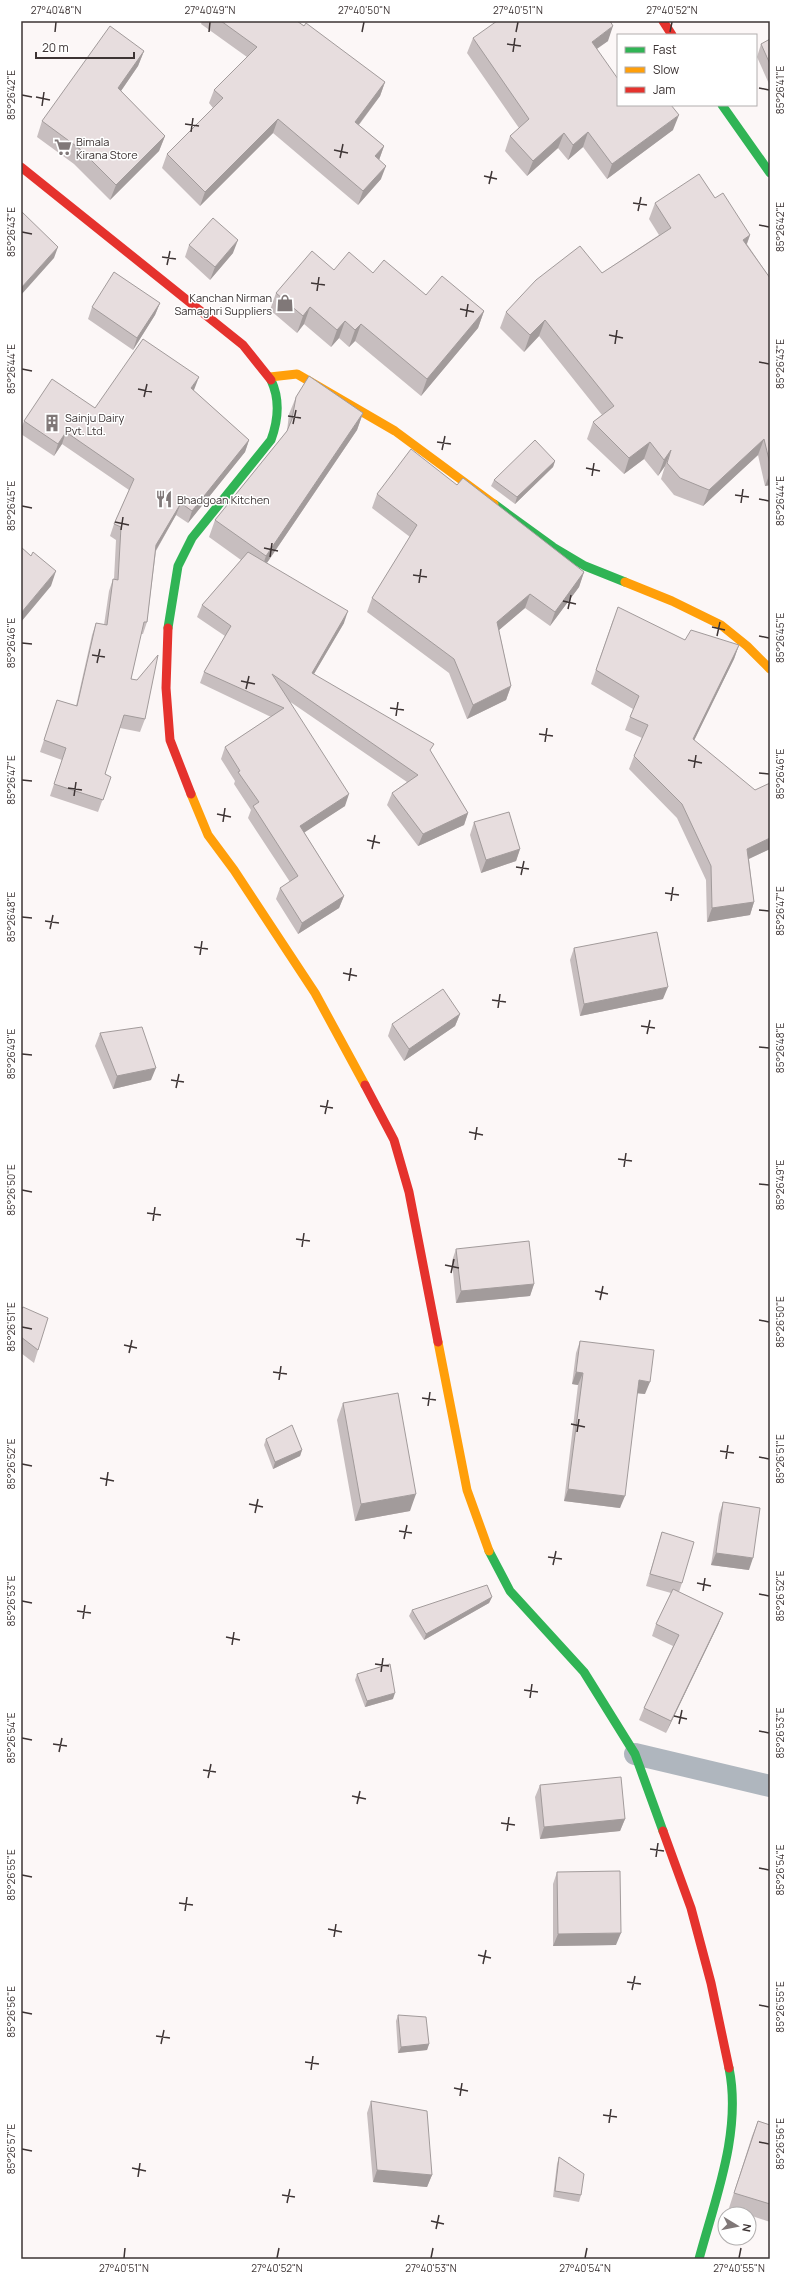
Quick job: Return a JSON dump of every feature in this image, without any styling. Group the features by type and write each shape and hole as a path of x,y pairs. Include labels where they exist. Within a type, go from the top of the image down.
{"main road":[{"path":"663,21 671,34"},
{"path":"723,106 770,173"},
{"path":"21,169 243,344 270,377 278,417 276,428 271,440 192,538 178,566 168,614 166,688 170,740 208,835 234,870 314,992 394,1140 409,1192 467,1490 486,1545 510,1591 584,1672 635,1754 691,1908 711,1983 731,2078 733,2108 727,2154 699,2259"},
{"path":"270,377 297,374 395,431 553,546 585,566 672,601 721,625 747,646 770,669"}],"street":[{"path":"635,1754 770,1786"}],"building":[{"path":"221,21 297,21 304,26 306,23 385,82 355,122 384,146 375,156 386,166 363,191 278,119 205,192 167,154 223,98 214,90 257,47"},
{"path":"497,21 610,21 613,26 592,42 617,78 617,106 672,106 679,115 612,164 588,132 573,145 564,133 533,161 510,136 529,119 473,38"},
{"path":"110,26 144,51 118,88 165,136 116,185 80,149 42,121"},
{"path":"770,39 770,64 761,44"},
{"path":"699,174 715,198 723,193 750,235 743,240 770,278 770,464 764,439 709,490 680,478 667,463 671,450 664,460 650,442 629,458 593,422 614,406 545,320 530,335 506,312 536,280 580,246 602,273 671,228 655,203"},
{"path":"21,211 58,247 21,288"},
{"path":"213,218 238,240 215,267 189,245"},
{"path":"312,251 334,270 349,252 373,273 384,260 426,295 442,276 484,311 427,379 361,324 355,330 345,321 337,330 310,307 303,316 276,293"},
{"path":"114,272 160,303 137,338 92,307"},
{"path":"143,339 199,377 191,388 249,440 192,511 181,503 156,545 147,622 144,622 131,679 137,680 158,655 145,719 124,715 105,774 111,777 103,800 54,784 66,748 44,740 57,700 77,706 96,623 107,625 113,579 118,580 121,527 114,524 134,479 66,432 58,444 24,421 52,379 95,408"},
{"path":"309,376 363,413 266,556 215,520 287,431 292,419 296,397"},
{"path":"535,440 555,461 517,497 494,480"},
{"path":"411,449 457,485 463,478 584,572 555,612 530,594 497,622 511,686 473,705 454,659 372,598 417,525 377,494"},
{"path":"21,547 31,556 33,552 56,571 21,613"},
{"path":"248,552 348,611 312,673 434,744 430,750 468,813 423,834 392,793 418,775 272,674 349,794 300,826 344,896 302,923 280,888 298,876 253,806 259,802 238,772 240,771 225,747 284,708 204,672 231,626 202,605"},
{"path":"618,607 685,640 691,630 739,645 693,739 755,790 770,783 770,838 747,849 754,902 712,908 711,866 682,804 634,756 648,725 630,717 639,696 596,670"},
{"path":"509,812 520,849 486,860 474,822"},
{"path":"657,932 668,987 584,1004 574,948"},
{"path":"443,989 460,1014 409,1049 392,1024"},
{"path":"142,1027 156,1068 117,1076 100,1033"},
{"path":"529,1241 534,1284 461,1291 456,1249"},
{"path":"23,1307 48,1318 38,1350 21,1337 21,1310"},
{"path":"580,1341 654,1350 650,1382 639,1380 625,1496 568,1489 583,1373 576,1372"},
{"path":"398,1393 416,1494 361,1504 343,1403"},
{"path":"292,1425 302,1450 275,1462 266,1439"},
{"path":"723,1502 760,1508 753,1558 716,1553"},
{"path":"662,1532 694,1542 682,1583 650,1574"},
{"path":"487,1585 492,1597 426,1634 412,1610"},
{"path":"673,1589 723,1613 671,1721 644,1708 679,1635 656,1624"},
{"path":"390,1664 395,1693 367,1701 357,1674"},
{"path":"621,1777 625,1819 544,1827 540,1785"},
{"path":"620,1871 621,1933 558,1934 557,1872"},
{"path":"398,2015 426,2017 429,2044 401,2047"},
{"path":"371,2101 427,2111 432,2175 377,2170"},
{"path":"758,2121 770,2125 770,2204 734,2193"},
{"path":"559,2157 584,2174 581,2195 555,2191"}],"traffic: fast":[{"path":"723,106 770,173"},
{"path":"168,628 178,566 192,538 271,440 277,410 276,395 271,380"},
{"path":"494,504 553,547 585,566 625,582"},
{"path":"489,1551 510,1591 584,1672 635,1754 663,1831"},
{"path":"699,2259 719,2189 729,2141 732,2116 732,2092 729,2068"}],"traffic: slow":[{"path":"270,377 297,374 395,431 494,504"},
{"path":"625,582 672,601 721,625 747,646 770,669"},
{"path":"191,794 208,835 234,870 315,993 365,1085"},
{"path":"438,1342 467,1490 489,1551"}],"traffic: jam":[{"path":"663,21 671,34"},
{"path":"21,167 243,345 271,380"},
{"path":"168,628 166,688 170,740 191,794"},
{"path":"365,1085 394,1140 409,1192 438,1342"},
{"path":"663,1831 691,1908 711,1983 729,2068"}],"place":[{"name":"Bimala Kirana Store","path":"63,147"},
{"name":"Kanchan Nirman Samaghri Suppliers","path":"285,303"},
{"name":"Sainju Dairy Pvt. Ltd.","path":"52,423"},
{"name":"Bhadgoan Kitchen","path":"164,499"}]}
